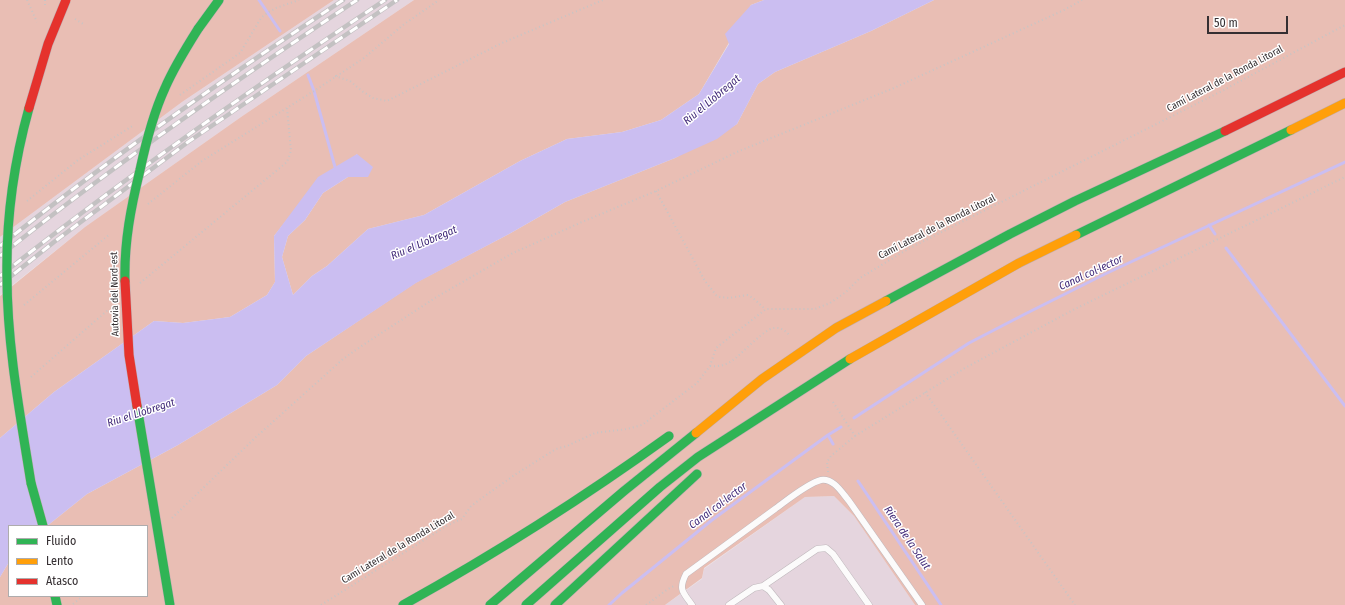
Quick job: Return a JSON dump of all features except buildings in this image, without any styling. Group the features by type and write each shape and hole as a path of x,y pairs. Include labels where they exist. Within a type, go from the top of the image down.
{"highway":[{"path":"35,525 31,483 17,397 10,337 7,283 8,241 17,156 27,112 46,49 66,0"},
{"name":"Autovia del Nord-est","path":"170,605 129,355 124,304 124,257 131,206 153,120 168,82 181,57 198,29 219,0"},
{"path":"490,605 624,491 762,379 836,328 1010,234 1345,72"},
{"path":"526,605 660,487 698,457 856,354 1019,263 1345,103"},
{"path":"723,400 762,379"},
{"path":"718,454 752,422"},
{"path":"403,605 488,558 549,520 610,479 678,430"},
{"path":"555,605 706,465"},
{"path":"31,483 43,525"}],"lane":[{"path":"692,605 683,592 681,583 686,574 793,496 813,483 822,480 829,481 836,486 849,501 922,605"},
{"path":"729,605 754,588 763,586 817,549 826,548 833,554 869,605"},
{"path":"763,586 769,590 781,605"}],"path":[{"path":"27,0 36,22"},
{"path":"142,208 202,161 364,58 403,24 439,0"},
{"path":"335,76 350,81 373,98 387,101 502,43 603,0"},
{"path":"173,517 255,438 343,359 436,298 513,253 656,191 737,152 894,88 1064,10 1082,0"},
{"name":"Camí Lateral de la Ronda Litoral","path":"321,605 436,532 462,519 471,506 556,448 567,446 595,433 607,430 627,429 642,425 697,383 710,366 716,348 766,309 815,310 830,303 846,292 860,278 908,249 1220,92 1345,25"},
{"path":"134,288 195,236 287,162 292,151 286,108"},
{"path":"829,481 827,462 855,435 964,368 1074,310 1345,176"},
{"path":"656,191 705,281 716,295 729,298 747,295 766,309"},
{"path":"22,306 113,232"},
{"path":"28,380 110,309"},
{"path":"710,366 718,366 732,361 764,333 774,328 781,329 787,332 790,336"},
{"path":"925,392 1075,605"},
{"path":"833,402 855,435"},
{"path":"646,605 668,588 681,583"},
{"path":"72,605 82,597"}],"shaded area":[{"path":"0,0 334,0 182,102 0,237"},
{"path":"334,0 414,0 241,117 85,227 0,295 0,237 182,102"},
{"path":"414,0 764,0 751,5 699,94 661,120 622,132 567,139 520,161 424,215 368,229 327,266 312,276 293,295 282,257 288,236 305,220 323,193 348,177 357,154 290,216 274,236 275,282 267,295 230,317 183,323 154,321 54,392 0,438 0,296 85,227 241,117"},
{"path":"934,0 1345,0 1345,605 915,605 854,516 834,496 805,497 704,568 702,578 665,605 0,605 0,577 8,564 8,597 148,597 148,525 48,525 87,494 178,445 277,385 306,356 415,283 509,234 565,202 675,158 737,124 758,84 775,72 871,31"},
{"path":"834,496 854,516 915,605 665,605 702,579 704,569 805,497"}],"water":[{"name":"Riu el Llobregat","path":"764,0 934,0 871,31 775,72 758,84 737,124 717,139 675,158 565,202 509,234 416,283 306,356 277,385 178,445 87,494 48,525 8,525 8,564 0,577 0,438 54,392 154,321 183,323 230,317 267,295 275,282 274,236 318,177 357,154 373,167 368,177 348,177 323,193 305,220 288,236 282,257 293,295 312,276 327,266 368,229 424,215 520,161 567,139 622,132 661,120 699,94 729,44 725,34 751,5"}],"waterway":[{"path":"259,0 280,31"},
{"path":"308,75 314,91 335,167"},
{"name":"Canal col·lector","path":"854,418 969,343 1105,274 1345,162"},
{"path":"1209,225 1215,234"},
{"path":"1226,248 1345,406"},
{"name":"Canal col·lector","path":"609,605 712,520 841,427"},
{"name":"Riera de la Salut","path":"828,435 833,444"},
{"name":"Riera de la Salut","path":"858,481 941,605"}],"railway":[{"path":"0,246 84,181 169,119 343,0"},
{"path":"0,256 131,156 266,61 357,0"},
{"path":"0,276 94,204 190,134 385,0"},
{"path":"0,285 54,242 188,142 397,0"}],"traffic: fast":[{"path":"198,29 219,0"},
{"path":"125,281 126,252 131,211 150,128 169,80 180,58 198,29"},
{"path":"29,108 19,149 12,191 8,233 7,276 9,328 12,354 31,483"},
{"path":"1076,235 1291,130"},
{"path":"886,301 1010,234 1075,201 1225,131"},
{"path":"526,605 660,487 698,457 850,359"},
{"path":"137,406 170,605"},
{"path":"490,605 624,491 696,433"},
{"path":"403,605 538,525 669,436"},
{"path":"555,605 697,474"},
{"path":"31,483 43,525"},
{"path":"55,597 57,605"}],"traffic: slow":[{"path":"1291,130 1345,103"},
{"path":"850,359 1019,263 1076,235"},
{"path":"696,433 762,379 836,328 886,301"}],"traffic: jam":[{"path":"29,108 48,44 66,0"},
{"path":"1225,131 1345,72"},
{"path":"125,281 129,355 137,406"}]}
